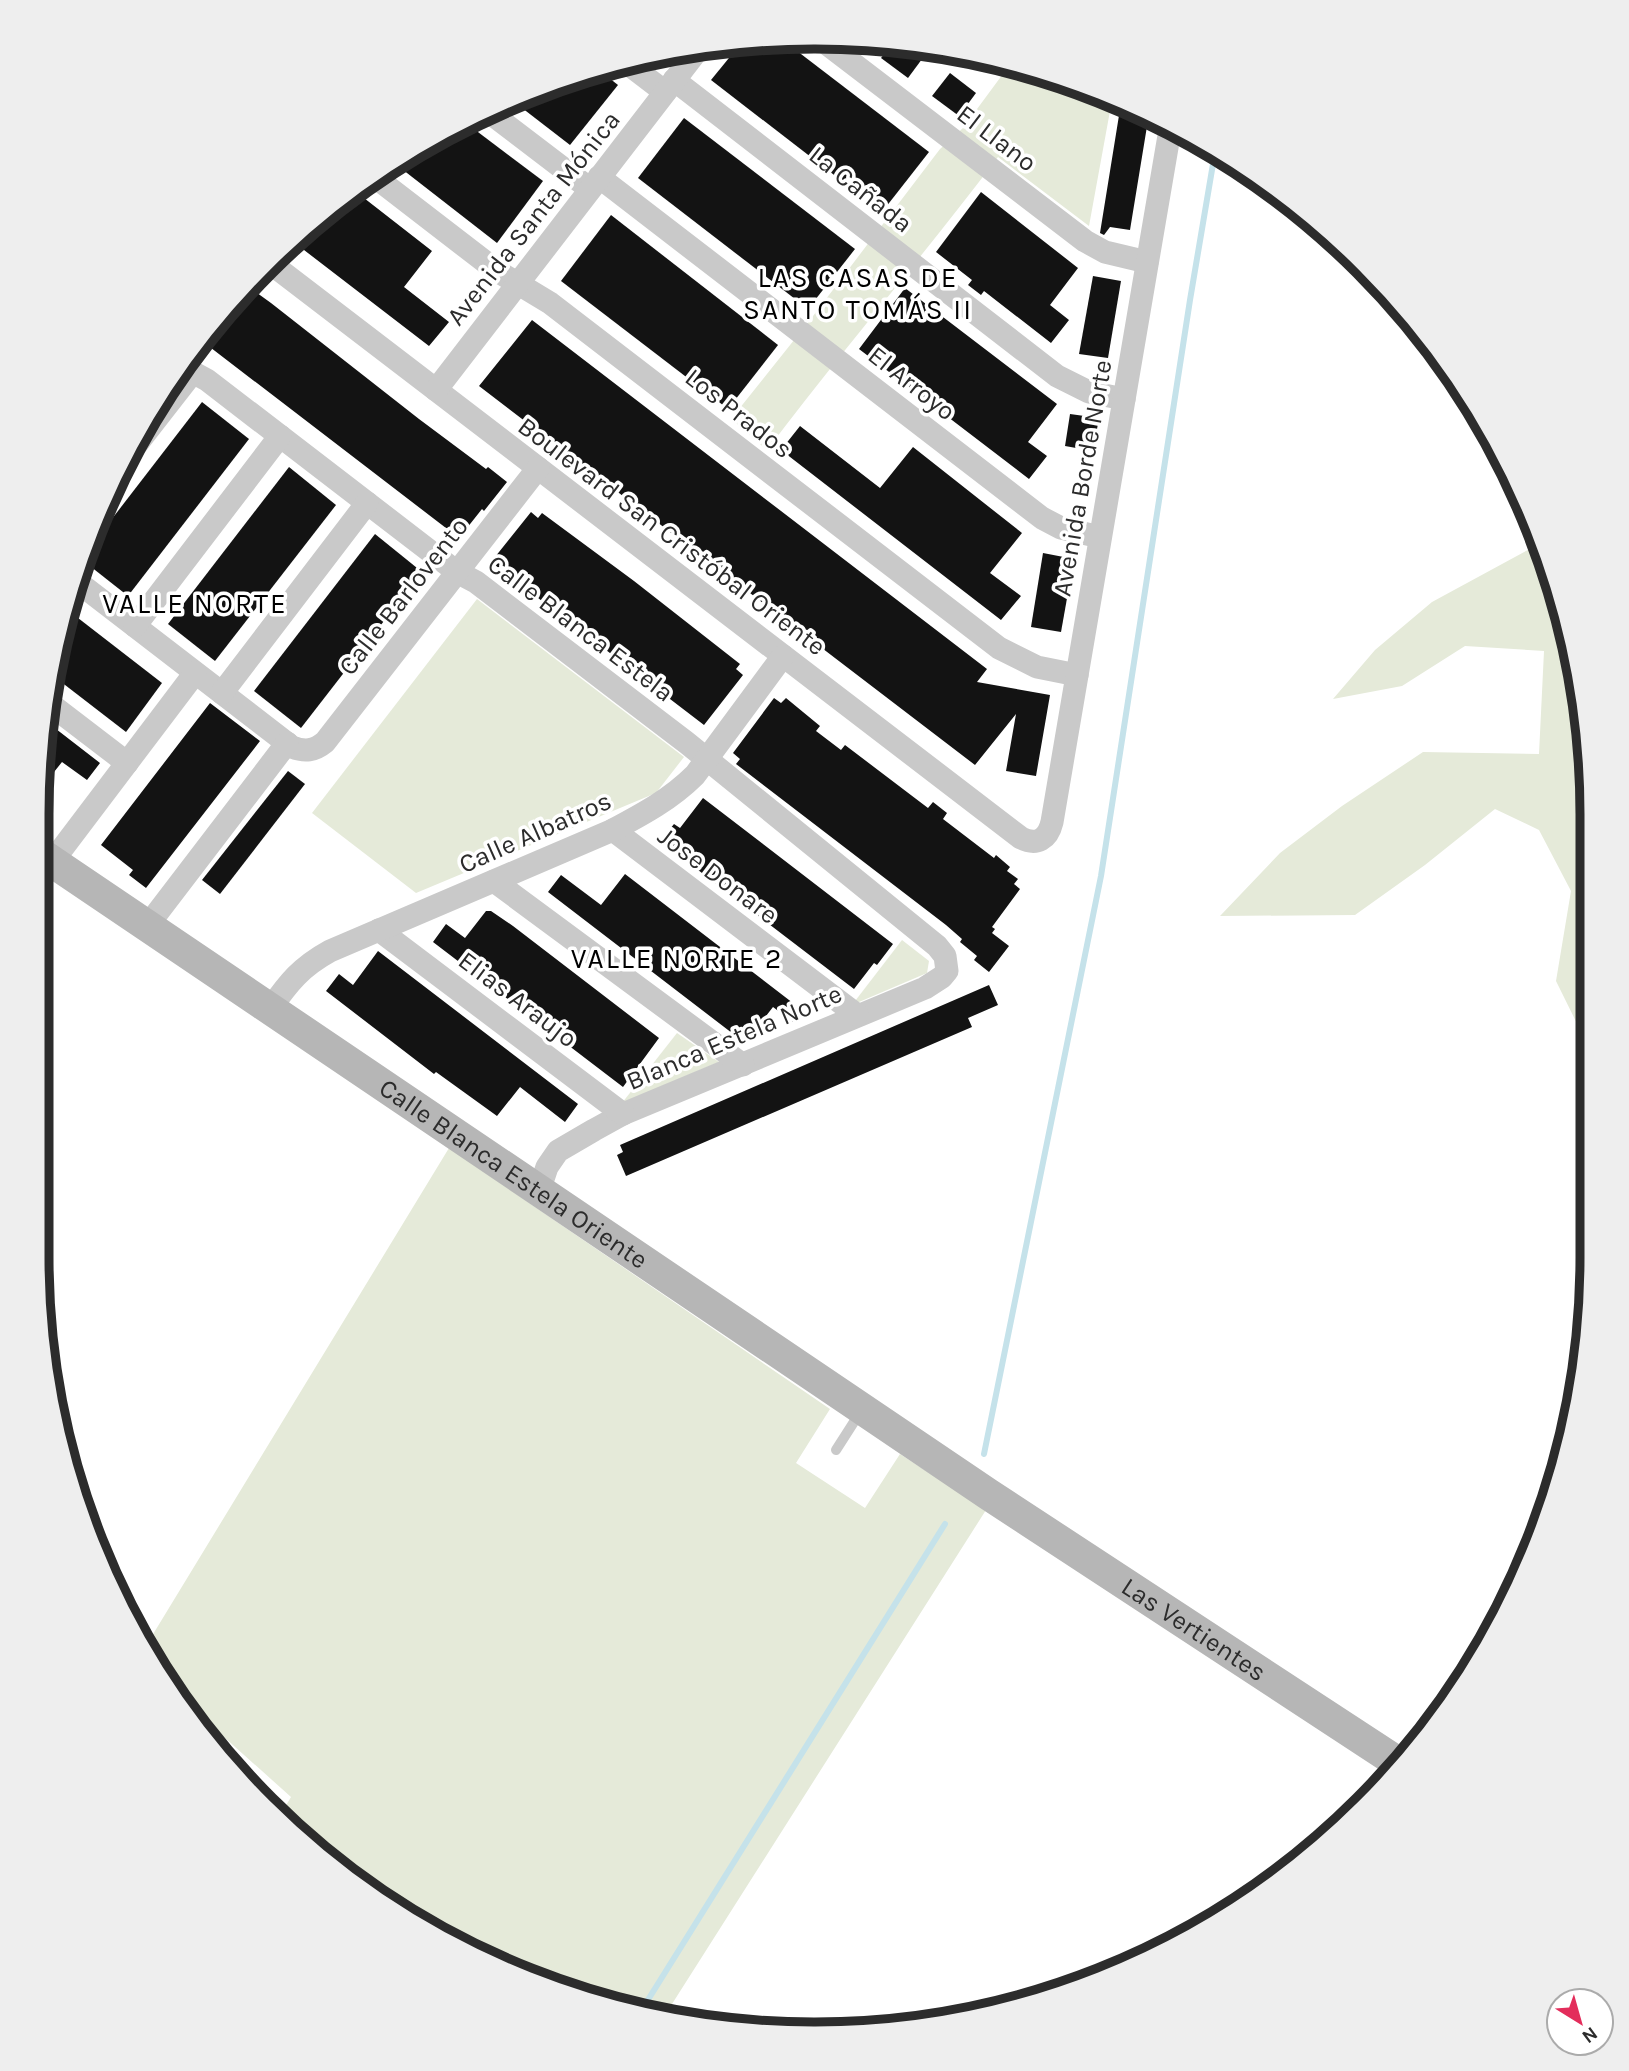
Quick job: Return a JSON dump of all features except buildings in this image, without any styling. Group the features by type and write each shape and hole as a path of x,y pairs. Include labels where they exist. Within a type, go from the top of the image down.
{"street":[{"name":"El Llano","path":"835,50 1085,242 1105,251 1147,262"},
{"name":"Avenida Santa Mónica","path":"436,390 690,60"},
{"name":"La Cañada","path":"638,70 669,86 1057,376 1089,393 1124,399"},
{"name":"El Arroyo","path":"498,118 594,183 1042,518 1061,528 1100,537"},
{"name":"Avenida Borde Norte","path":"1043,839 1052,822 1169,137"},
{"name":"Los Prados","path":"382,183 498,271 550,303 999,648 1030,664 1077,675"},
{"name":"Boulevard San Cristóbal Oriente","path":"278,269 1021,838 1036,843 1043,839"},
{"name":"Calle Blanca Estela","path":"191,371 457,572 476,582 687,743 937,946"},
{"path":"135,626 280,436"},
{"name":"Calle Barlovento","path":"148,925 297,747 313,750 325,742 538,468"},
{"path":"222,693 367,503"},
{"path":"84,587 195,673 297,747"},
{"name":"Calle Albatros","path":"271,1009 302,969 330,951 613,830 679,791 706,760 783,656"},
{"path":"49,852 127,763 195,673"},
{"path":"57,710 127,763"},
{"name":"Jose Donare","path":"613,830 858,1015"},
{"name":"Calle Blanca Estela Oriente","path":"49,860 988,1494"},
{"path":"494,881 743,1065"},
{"name":"Elias Araujo","path":"379,930 623,1114"},
{"name":"Blanca Estela Norte","path":"539,1191 547,1167 558,1151 623,1114 925,988 947,971 947,962 937,946"},
{"name":"Las Vertientes","path":"988,1494 1392,1759"}],"lane":[{"path":"836,1450 862,1410"}],"green space":[{"path":"1004,73 1110,109 1089,226 998,157 767,450 731,419 940,149 963,128"},
{"path":"1532,548 1554,616 1565,665 1578,764 1580,1030 1556,981 1571,891 1539,830 1495,809 1425,865 1355,915 1220,916 1280,853 1342,806 1423,752 1539,754 1544,651 1465,646 1402,686 1333,699 1375,650 1432,602"},
{"path":"477,599 684,757 656,793 416,893 312,813"},
{"path":"902,940 929,961 927,973 852,1005"},
{"path":"677,1033 719,1062 622,1103"},
{"path":"449,1148 830,1409 796,1463 865,1508 900,1454 986,1510 670,2008 616,1996 522,1964 432,1919 348,1864 284,1808 291,1797 205,1719 151,1637"}],"waterway":[{"path":"984,1454 1101,876 1213,162"},
{"path":"646,2003 945,1524"}],"district":[{"name":"LAS CASAS DE SANTO TOMÁS II","path":"858,293"},
{"name":"VALLE NORTE","path":"195,603"},
{"name":"VALLE NORTE 2","path":"677,958"}]}
